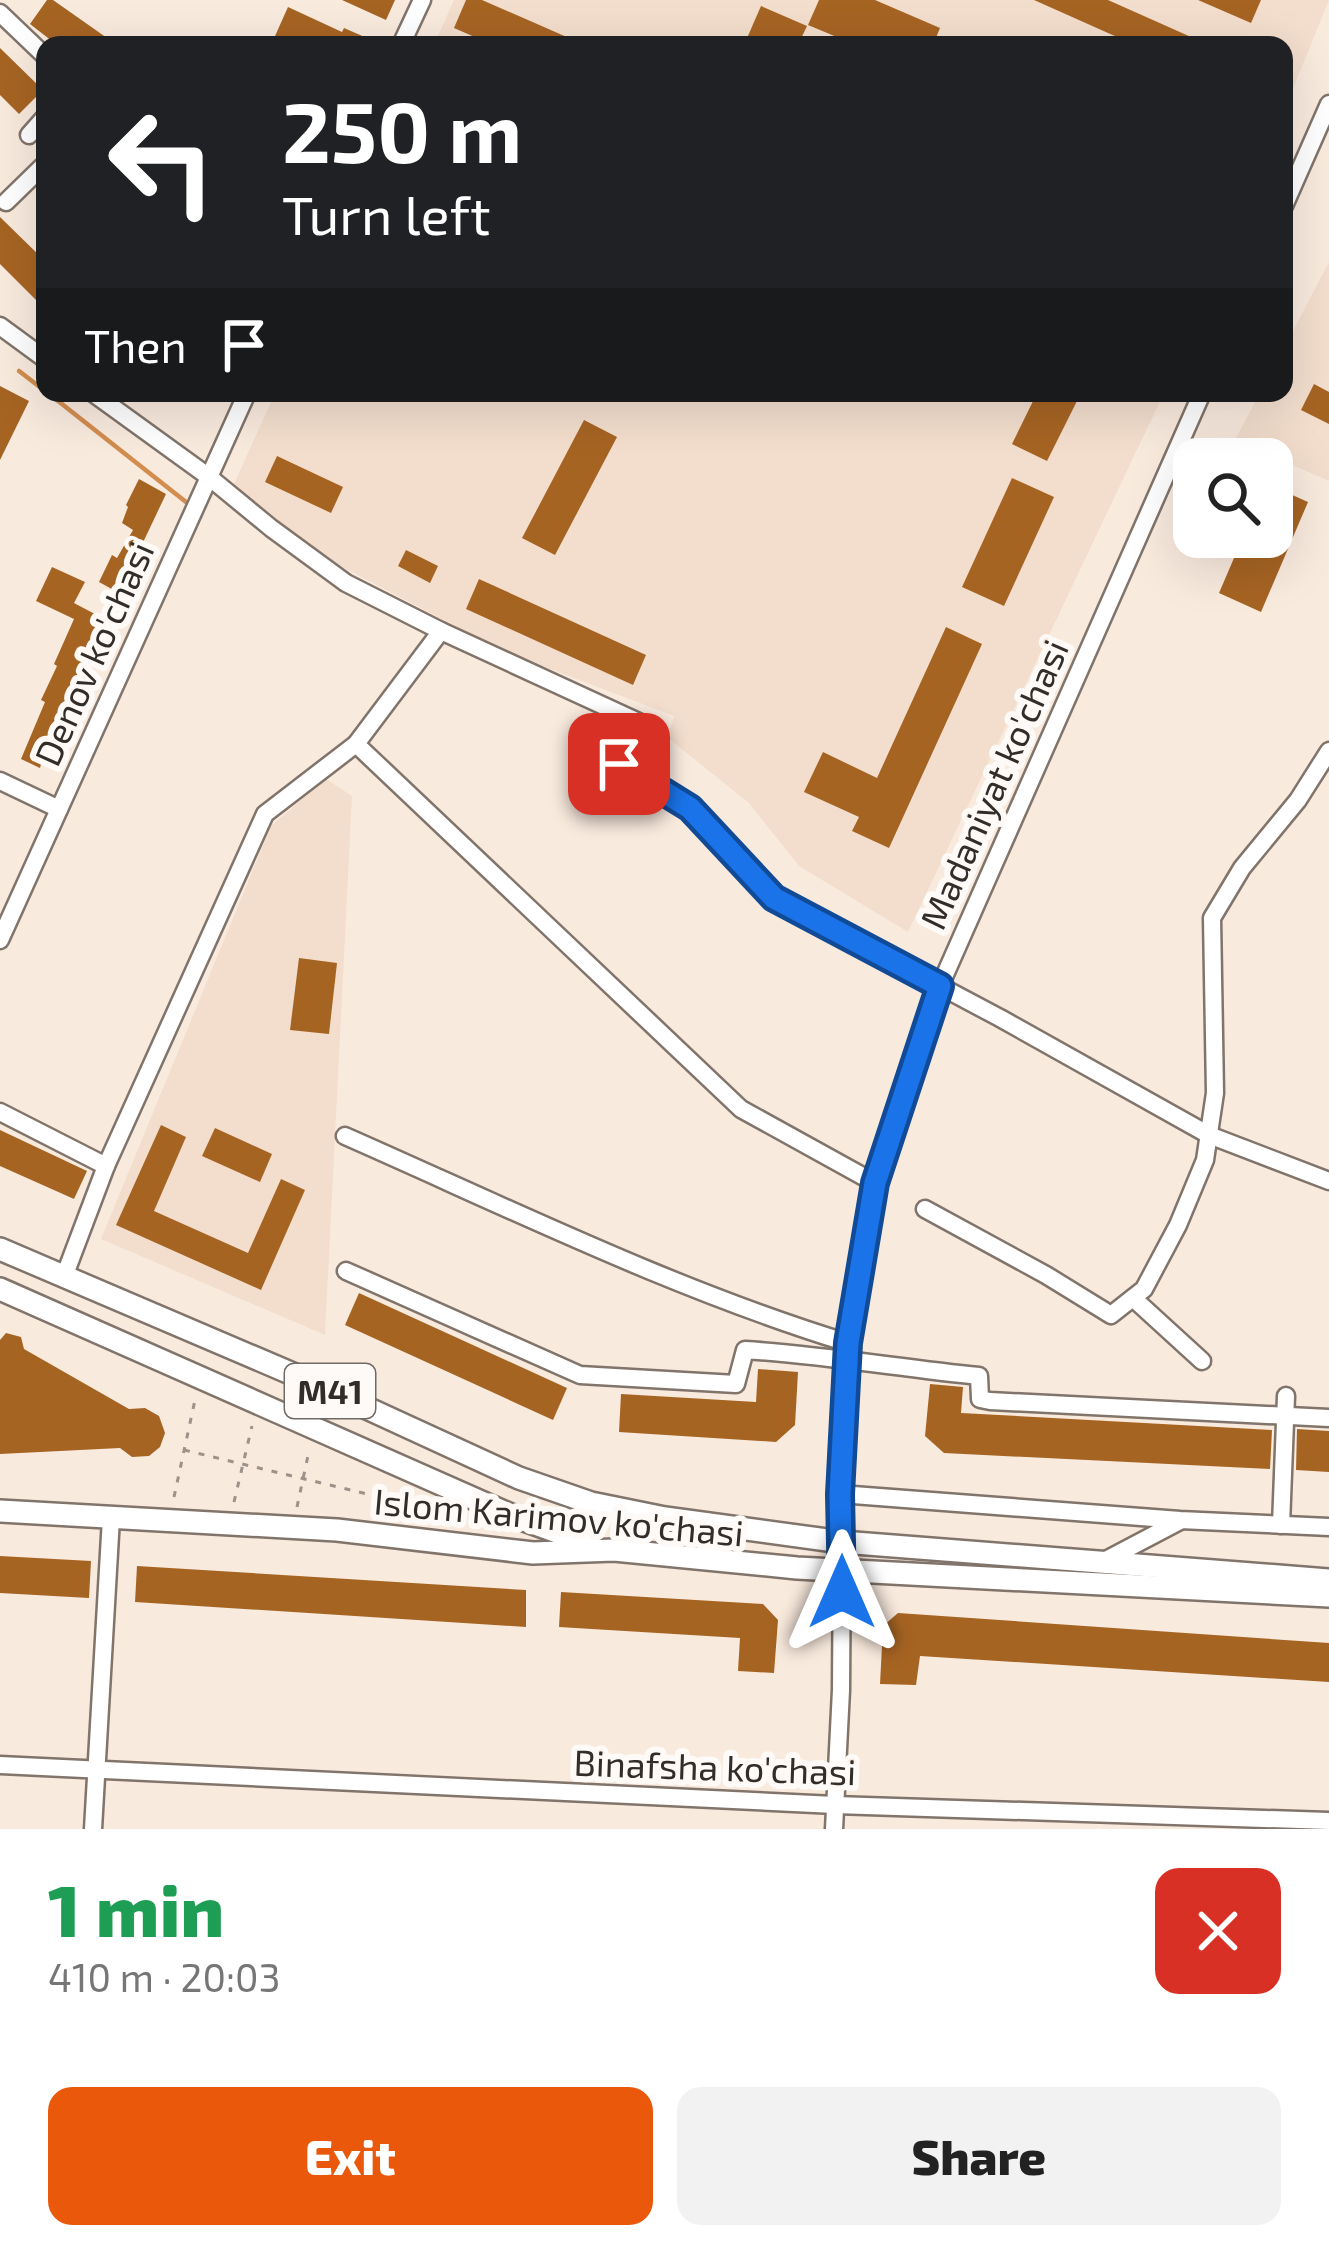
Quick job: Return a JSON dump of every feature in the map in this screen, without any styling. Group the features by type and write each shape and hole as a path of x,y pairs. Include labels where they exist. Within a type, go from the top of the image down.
{"main road":[{"name":"M41","path":"0,1249 64,1277"},
{"name":"Islom Karimov ko'chasi","path":"64,1277 295,1375 519,1478 591,1503 842,1543 1329,1580"},
{"name":"M41","path":"0,1289 513,1516 614,1550"},
{"name":"Islom Karimov ko'chasi","path":"0,1511 338,1530 533,1553 614,1550 762,1565 1329,1596"}],"street":[{"path":"405,36 422,0"},
{"path":"0,13 36,47"},
{"path":"1293,186 1329,104"},
{"path":"29,135 36,127"},
{"path":"6,202 36,173"},
{"path":"1,331 36,353"},
{"path":"105,402 346,583 643,724"},
{"name":"Denov ko'chasi","path":"0,940 243,402"},
{"name":"Madaniyat ko'chasi","path":"834,1829 840,1494 848,1350 875,1183 940,986 1198,402"},
{"path":"64,1277 106,1166 265,814 356,744 441,631"},
{"path":"356,744 741,1109 875,1183"},
{"path":"925,1210 1111,1315 1144,1289 1178,1225 1209,1135 1215,1093 1212,917 1242,868 1298,800 1329,751"},
{"path":"619,764 690,808 774,898 1209,1135 1329,1181"},
{"path":"0,781 59,809"},
{"path":"0,1112 106,1166"},
{"path":"344,1136 679,1284 889,1366 980,1376 980,1399 1329,1418"},
{"path":"346,1271 580,1376 736,1384 745,1350 848,1350"},
{"path":"1133,1298 1202,1361"},
{"path":"1280,1525 1286,1396"},
{"path":"840,1494 1329,1527"},
{"path":"93,1829 111,1518"},
{"path":"1097,1564 1180,1520"},
{"name":"Binafsha ko'chasi","path":"0,1766 1329,1821"}],"path":[{"path":"174,1496 195,1400"},
{"path":"234,1502 252,1426"},
{"path":"184,1450 392,1500"},
{"path":"297,1507 309,1451"}],"shaded area":[{"path":"454,0 1329,0 1293,89 1293,36 438,36"},
{"path":"1329,262 1329,481 1293,465 1293,438 1236,438 1255,402 1293,402 1293,331"},
{"path":"271,402 1160,402 908,932 799,866 749,803 668,738 674,716 503,651 306,548 234,484"},
{"path":"326,779 352,796 325,1335 101,1239 271,826"}],"building":[{"path":"47,0 53,0 104,36 45,36 30,24"},
{"path":"342,0 395,0 386,20"},
{"path":"466,0 482,0 564,36 472,36 454,28"},
{"path":"819,0 875,0 940,28 937,36 834,36 808,25"},
{"path":"1034,0 1108,0 1189,36 1115,36"},
{"path":"1198,0 1261,0 1251,23"},
{"path":"761,6 807,26 802,36 748,36"},
{"path":"288,7 342,32 344,28 362,36 275,36"},
{"path":"0,48 36,83 36,97 19,114 0,95"},
{"path":"0,217 36,252 36,300 0,264"},
{"path":"1314,384 1329,392 1329,424 1301,410"},
{"path":"0,386 29,401 0,460"},
{"path":"1033,402 1076,402 1047,461 1012,444"},
{"path":"584,420 617,437 555,555 522,538"},
{"path":"277,456 343,487 331,513 265,482"},
{"path":"1012,478 1054,497 1004,606 962,587"},
{"path":"139,479 166,494 119,593 99,582 112,555 117,558 133,530 122,523"},
{"path":"1293,495 1308,502 1293,537"},
{"path":"406,550 438,566 430,583 398,566"},
{"path":"1234,558 1284,558 1261,612 1219,593"},
{"path":"52,567 85,582 74,603 110,622 45,749 40,768 21,759 74,619 36,601"},
{"path":"479,579 646,655 633,685 466,609"},
{"path":"946,627 982,644 889,848 852,831 859,817 804,792 823,752 877,778"},
{"path":"299,958 337,963 329,1034 290,1030"},
{"path":"161,1125 186,1137 154,1211 248,1253 281,1179 305,1190 261,1290 116,1225"},
{"path":"215,1128 272,1154 260,1182 202,1156"},
{"path":"0,1130 87,1171 74,1199 0,1166"},
{"path":"359,1293 567,1388 553,1420 345,1325"},
{"path":"6,1333 21,1337 24,1349 129,1409 145,1408 159,1416 165,1433 160,1447 149,1456 132,1457 120,1448 0,1454 0,1340"},
{"path":"758,1369 798,1372 795,1425 776,1442 619,1432 621,1394 756,1402"},
{"path":"930,1384 963,1387 961,1413 1272,1430 1270,1469 944,1453 925,1436"},
{"path":"1297,1429 1329,1431 1329,1472 1296,1470"},
{"path":"0,1556 91,1561 89,1598 0,1593"},
{"path":"137,1566 526,1590 526,1627 135,1602"},
{"path":"561,1592 763,1604 778,1620 774,1673 738,1671 740,1638 559,1627"},
{"path":"898,1613 1329,1643 1329,1682 920,1656 916,1685 880,1684 883,1626"}],"waterway":[{"path":"19,371 36,384"},
{"path":"59,402 186,502"}],"route":[{"path":"619,764 690,808 774,898 940,986 875,1183 848,1343 840,1494 842,1592"}]}
